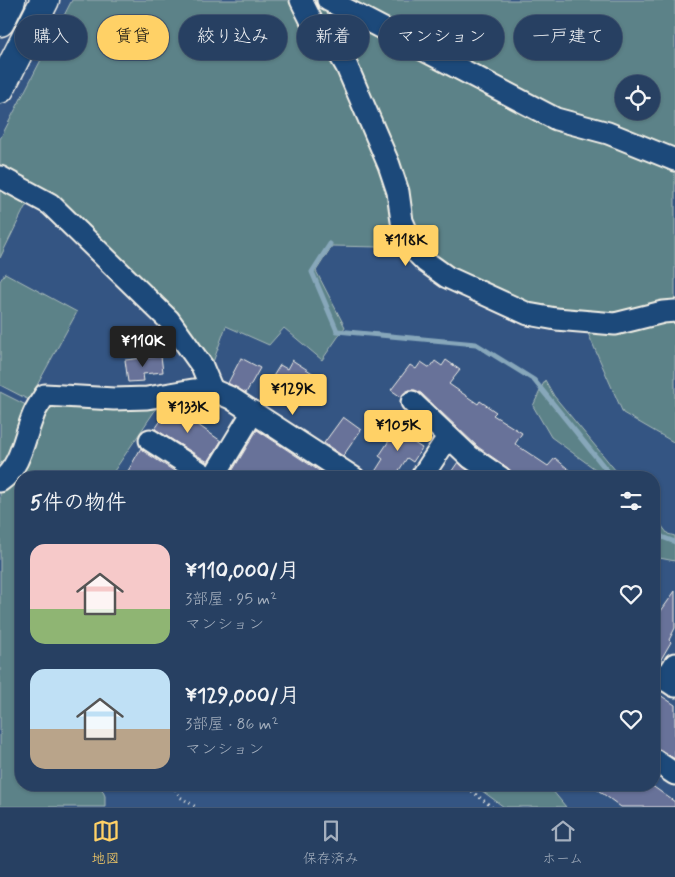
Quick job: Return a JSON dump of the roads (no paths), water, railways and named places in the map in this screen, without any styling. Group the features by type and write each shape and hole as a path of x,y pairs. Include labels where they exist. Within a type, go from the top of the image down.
{"highway":[{"path":"0,22 11,0"},
{"path":"0,89 45,0"}],"street":[{"path":"301,0 314,26 332,43 346,67 389,165 398,192 402,221 416,251 426,262 447,277 528,314 556,319 615,324 663,312 675,311"},
{"path":"328,0 556,119 608,133 675,160"},
{"path":"0,176 50,204 169,320 202,366 212,390"},
{"path":"0,481 18,459 29,432 33,415 45,395 114,399 147,398 193,390 212,390 231,398 343,471"},
{"path":"412,402 470,457 491,471"},
{"path":"217,471 253,412"},
{"path":"426,471 448,437"},
{"path":"150,440 197,471"},
{"path":"660,764 675,774"}],"waterway":[{"path":"330,244 312,272 337,331 476,344 534,380 607,471"},
{"path":"660,535 675,542"}]}
